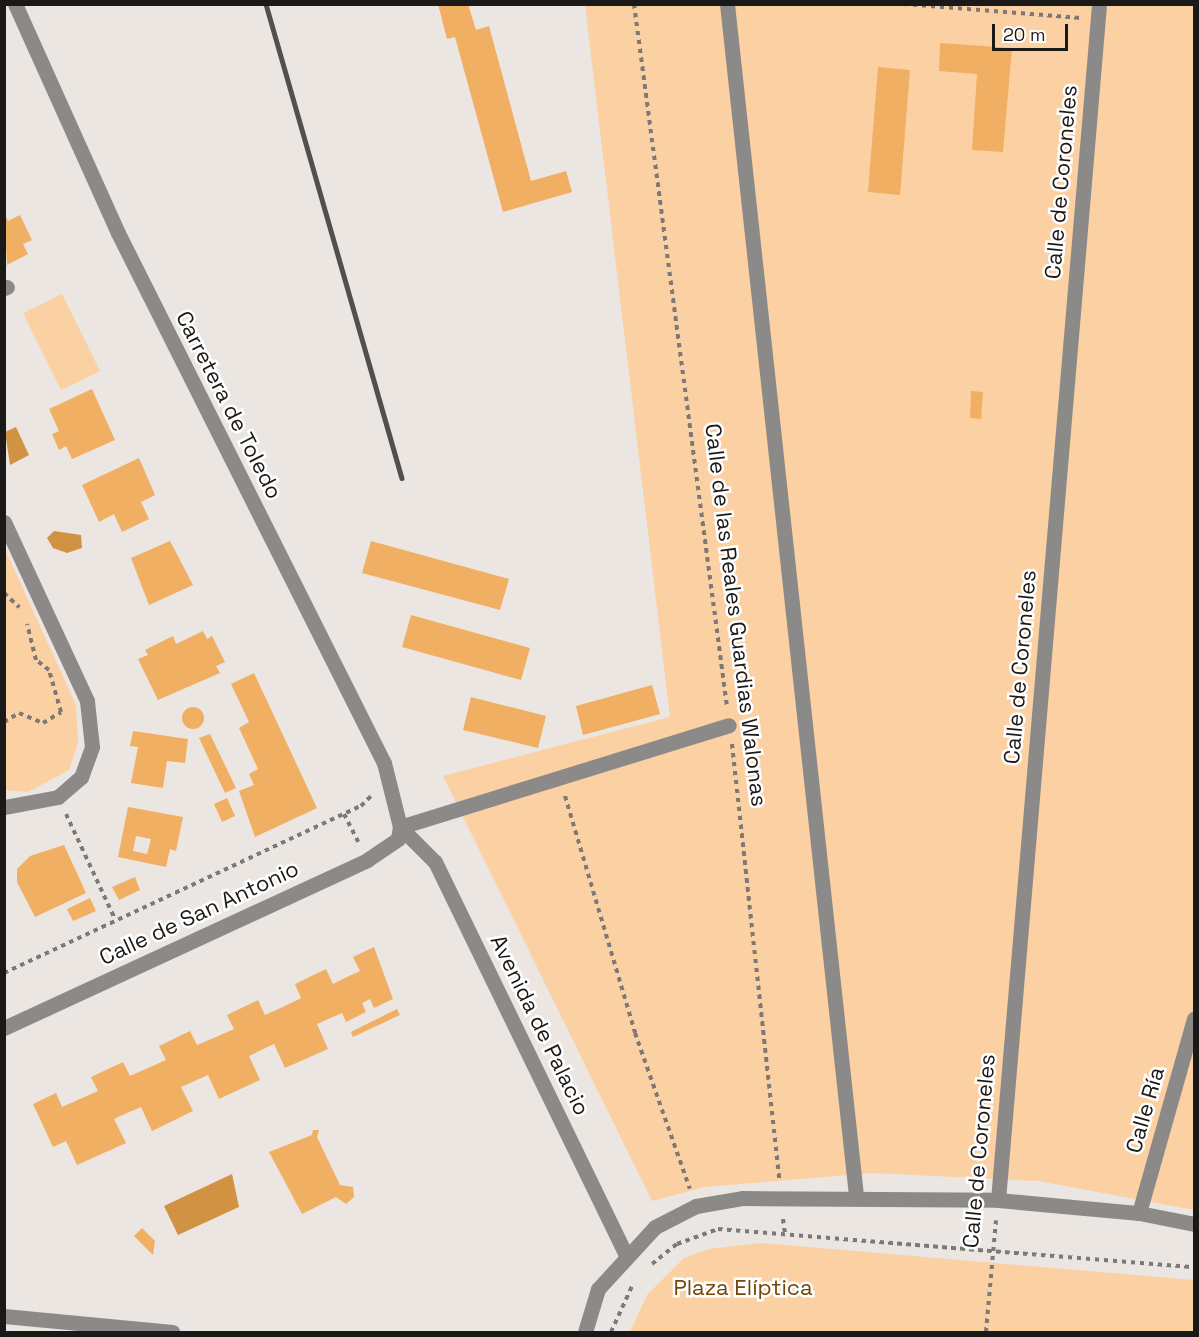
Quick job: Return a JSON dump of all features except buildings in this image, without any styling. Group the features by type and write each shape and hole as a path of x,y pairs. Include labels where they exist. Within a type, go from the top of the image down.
{"street":[{"name":"Carretera de Toledo","path":"15,4 118,233 393,791 400,827"},
{"path":"728,4 856,1196"},
{"name":"Calle de Coroneles","path":"998,1200 1098,12"},
{"path":"4,522 87,701 92,747 81,777 58,797 4,807"},
{"path":"400,827 729,725"},
{"name":"Calle de San Antonio","path":"4,1028 367,860 398,839 400,827"},
{"name":"Avenida de Palacio","path":"400,827 435,862 625,1253"},
{"name":"Calle Ría","path":"1139,1213 1194,1019"},
{"path":"585,1332 598,1289 625,1253 655,1227 696,1206 781,1197 856,1196 998,1200 1139,1213 1194,1224"},
{"path":"13,1322 172,1332"}],"path":[{"name":"Calle de las Reales Guardias Walonas","path":"634,4 729,725 785,1233"},
{"path":"904,4 1098,12"},
{"path":"4,593 24,611 36,660 49,670 61,712 44,723 19,713 4,722"},
{"path":"560,778 635,1033 696,1206"},
{"path":"4,974 115,919 361,806 364,798 393,791"},
{"path":"58,797 115,919"},
{"path":"344,814 367,860"},
{"name":"Calle de Coroneles","path":"986,1332 998,1200"},
{"path":"649,1266 677,1244 718,1229 1194,1267"},
{"path":"611,1332 640,1273"}],"green space":[{"path":"585,5 1194,5 1194,1210 1038,1181 872,1173 705,1187 652,1201 443,776 670,717"},
{"path":"62,294 100,371 61,390 23,313"},
{"path":"5,549 76,705 78,743 69,770 28,792 5,790"},
{"name":"Plaza Elíptica","path":"761,1243 1194,1280 1194,1332 630,1332 647,1295 684,1258 709,1249"}],"shaded area":[{"path":"16,427 29,455 10,465 5,432"},
{"path":"54,531 81,535 82,548 67,553 53,548 47,538"},
{"path":"232,1174 239,1207 178,1235 164,1206"}],"railway":[{"path":"266,4 402,478"}]}
